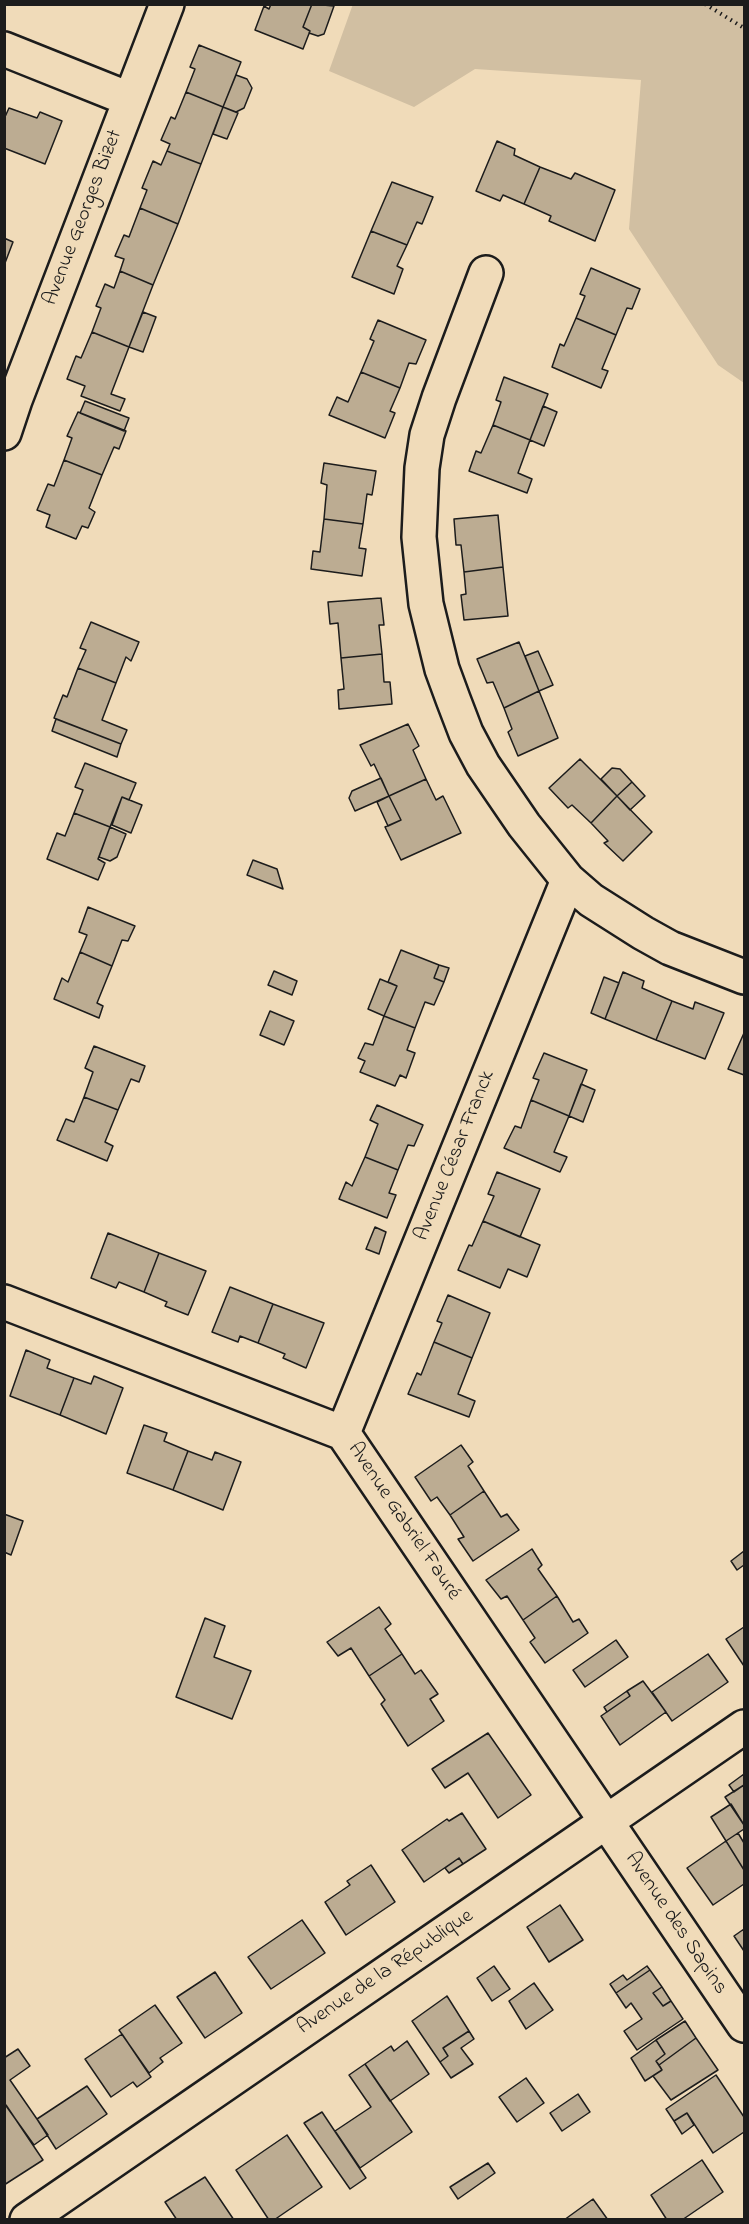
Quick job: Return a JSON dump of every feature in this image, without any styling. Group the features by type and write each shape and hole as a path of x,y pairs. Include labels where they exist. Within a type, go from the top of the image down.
{"street":[{"name":"Avenue Georges Bizet","path":"4,433 10,398 167,4"},
{"path":"4,49 129,99"},
{"path":"486,273 427,435 422,468 419,537 426,603 442,669 466,733 483,765 518,818 568,880 591,900 670,948 744,977"},
{"name":"Avenue César Franck","path":"343,1433 568,880"},
{"name":"Avenue Gabriel Fauré","path":"4,1302 343,1433 606,1823"},
{"name":"Avenue de la République","path":"27,2220 744,1727"},
{"name":"Avenue des Sapins","path":"606,1823 744,2025"}],"path":[{"path":"705,4 744,28"}],"shaded area":[{"path":"353,4 744,5 744,383 718,365 629,229 641,80 475,69 414,107 329,71"}],"building":[{"path":"271,4 312,4 303,27 310,31 303,49 255,30 264,6 269,9"},
{"path":"312,4 334,6 324,34 318,36 309,33 310,31 303,27"},
{"path":"199,45 241,62 223,107 186,92 195,69 190,67"},
{"path":"236,75 247,79 252,88 244,108 236,112 223,107"},
{"path":"186,92 223,107 201,164 167,151 170,144 161,140 171,117 175,119"},
{"path":"223,107 238,113 227,139 213,134"},
{"path":"9,108 37,118 40,112 62,121 45,164 4,148 4,119"},
{"path":"497,141 515,149 514,155 540,167 524,204 503,195 500,201 476,191"},
{"path":"167,151 201,164 178,224 140,208 147,190 142,188 153,161 161,165"},
{"path":"540,167 571,179 575,173 615,190 595,241 549,221 551,216 524,204"},
{"path":"392,182 433,197 422,224 417,222 407,245 371,231"},
{"path":"140,208 178,224 153,285 120,271 124,259 115,256 124,235 129,237"},
{"path":"371,231 407,245 397,266 403,269 394,294 352,277"},
{"path":"4,238 13,242 5,263 4,263"},
{"path":"591,268 640,289 632,309 627,308 616,335 576,318 585,296 580,294"},
{"path":"120,271 153,285 129,347 92,332 101,308 96,306 105,284 114,288"},
{"path":"143,312 156,317 143,352 129,347"},
{"path":"576,318 616,335 602,369 608,371 601,388 552,367 560,344 564,346"},
{"path":"378,320 426,340 416,364 409,363 400,388 361,372 374,341 370,339"},
{"path":"92,332 129,347 111,394 125,399 120,411 81,396 85,386 67,379 76,356 81,358"},
{"path":"361,372 400,388 390,411 395,413 385,438 329,415 337,397 348,402"},
{"path":"504,377 548,394 530,440 493,425 501,402 496,400"},
{"path":"85,401 129,418 124,431 80,413"},
{"path":"543,406 557,412 544,446 530,440"},
{"path":"78,412 126,431 119,449 114,447 102,475 64,460 72,438 67,436"},
{"path":"493,425 530,440 518,473 532,479 527,493 469,471 476,451 481,453"},
{"path":"64,460 102,475 89,508 95,512 88,528 82,526 76,539 46,527 50,515 37,510 48,484 54,486"},
{"path":"324,463 376,471 372,495 367,494 363,524 324,519 327,485 321,483"},
{"path":"498,515 503,567 464,572 461,545 456,545 454,519"},
{"path":"324,519 363,524 359,548 366,549 362,576 311,569 313,551 320,552"},
{"path":"503,567 508,616 464,620 461,595 466,594 464,572"},
{"path":"381,598 384,625 379,625 382,654 341,658 338,623 330,624 328,602"},
{"path":"91,622 139,642 131,661 126,657 116,683 78,668 86,650 80,648"},
{"path":"519,642 539,691 504,708 493,682 487,683 477,659"},
{"path":"538,651 553,685 539,691 525,656"},
{"path":"382,654 384,682 390,682 392,704 339,709 338,690 344,689 341,658"},
{"path":"78,668 116,683 102,720 127,730 121,744 54,718 63,695 67,697"},
{"path":"539,691 558,738 518,756 508,732 512,729 504,708"},
{"path":"56,719 121,744 117,757 52,731"},
{"path":"408,724 419,746 413,750 426,779 389,796 374,764 371,766 360,745"},
{"path":"580,759 617,796 591,823 572,805 568,808 549,788"},
{"path":"85,763 136,783 129,800 122,797 110,827 74,813 83,790 75,787"},
{"path":"612,768 620,769 632,782 617,796 601,779"},
{"path":"381,778 389,796 355,811 349,798 352,791"},
{"path":"426,779 436,800 443,796 461,833 401,860 385,827 401,820 389,796"},
{"path":"632,782 645,796 630,810 617,796"},
{"path":"389,796 401,820 388,826 377,802"},
{"path":"617,796 652,832 623,861 604,843 608,841 591,823"},
{"path":"122,797 142,805 131,833 112,825"},
{"path":"74,813 110,827 98,859 105,863 98,880 47,859 57,833 65,836"},
{"path":"110,827 126,834 117,857 110,861 99,857"},
{"path":"253,860 277,869 283,889 247,875"},
{"path":"88,907 135,926 128,941 122,940 112,966 80,952 87,935 79,932"},
{"path":"401,950 439,965 434,978 444,982 434,1005 425,1002 415,1028 384,1016 397,986 388,982"},
{"path":"80,952 112,966 97,1003 103,1006 99,1018 54,999 62,978 68,982"},
{"path":"439,965 449,968 444,982 434,978"},
{"path":"274,971 297,981 292,995 268,985"},
{"path":"623,972 644,981 642,988 672,1001 656,1040 605,1019"},
{"path":"604,977 619,983 605,1019 591,1013"},
{"path":"380,979 397,986 384,1016 368,1009"},
{"path":"672,1001 693,1009 695,1002 724,1013 705,1059 656,1040"},
{"path":"270,1011 294,1021 284,1045 260,1035"},
{"path":"384,1016 415,1028 407,1050 415,1053 406,1078 400,1075 395,1086 360,1072 365,1061 358,1058 365,1043 373,1045"},
{"path":"744,1033 744,1075 728,1069"},
{"path":"94,1046 145,1066 139,1082 131,1079 118,1110 84,1097 93,1072 85,1068"},
{"path":"544,1053 587,1070 569,1116 531,1100 539,1080 533,1078"},
{"path":"581,1084 595,1090 583,1122 569,1116"},
{"path":"84,1097 118,1110 105,1142 113,1146 107,1161 57,1140 66,1119 74,1122"},
{"path":"531,1100 569,1116 554,1152 567,1157 560,1172 504,1148 515,1126 521,1128"},
{"path":"377,1105 423,1125 414,1146 408,1145 398,1170 365,1157 378,1124 370,1120"},
{"path":"365,1157 398,1170 389,1193 396,1195 387,1218 339,1199 346,1182 352,1186"},
{"path":"497,1172 540,1189 520,1237 483,1221 494,1196 488,1194"},
{"path":"483,1221 540,1245 527,1277 508,1269 500,1288 458,1270"},
{"path":"375,1227 386,1232 379,1254 366,1249"},
{"path":"108,1233 159,1253 144,1292 119,1282 116,1288 91,1278"},
{"path":"159,1253 206,1271 188,1315 165,1306 167,1302 144,1292"},
{"path":"230,1287 273,1304 258,1343 240,1336 238,1342 212,1332"},
{"path":"448,1295 490,1313 472,1358 434,1342 442,1323 437,1321"},
{"path":"273,1304 324,1323 306,1368 283,1358 285,1354 258,1343"},
{"path":"434,1342 472,1358 458,1394 475,1401 469,1417 408,1394 417,1373 421,1375"},
{"path":"26,1350 50,1360 47,1368 74,1378 60,1415 10,1396"},
{"path":"94,1376 123,1388 106,1434 60,1415 74,1378 91,1384"},
{"path":"144,1425 167,1433 164,1441 188,1451 173,1490 127,1473"},
{"path":"461,1445 473,1462 468,1466 484,1491 450,1515 437,1497 431,1501 415,1477"},
{"path":"188,1451 212,1460 215,1452 241,1462 223,1510 173,1490"},
{"path":"484,1491 501,1517 507,1514 519,1530 473,1561 458,1539 464,1537 450,1515"},
{"path":"4,1514 23,1521 11,1555 4,1552"},
{"path":"532,1549 542,1565 538,1569 557,1596 523,1620 507,1596 501,1599 486,1580"},
{"path":"744,1551 744,1565 737,1570 731,1561"},
{"path":"557,1596 573,1622 579,1619 588,1633 545,1663 530,1642 535,1638 523,1620"},
{"path":"379,1607 391,1624 385,1629 402,1654 369,1676 351,1648 338,1656 327,1642"},
{"path":"205,1618 225,1626 214,1657 251,1671 232,1719 176,1697"},
{"path":"744,1627 744,1666 726,1639"},
{"path":"616,1640 628,1657 585,1687 573,1670"},
{"path":"402,1654 415,1674 421,1670 438,1694 430,1699 444,1721 408,1746 381,1704 385,1700 369,1676"},
{"path":"708,1654 728,1682 672,1721 652,1692"},
{"path":"643,1681 666,1712 620,1745 601,1716 630,1696 627,1691"},
{"path":"627,1691 630,1696 607,1712 604,1707"},
{"path":"488,1733 531,1795 498,1818 468,1773 445,1788 432,1769"},
{"path":"744,1774 744,1785 734,1792 729,1785"},
{"path":"744,1785 744,1825 725,1797"},
{"path":"731,1804 744,1825 744,1829 726,1841 711,1817"},
{"path":"462,1813 486,1849 463,1864 459,1858 424,1882 402,1850 447,1819 449,1821"},
{"path":"738,1833 744,1843 744,1870 726,1841"},
{"path":"726,1841 744,1870 744,1884 713,1905 687,1868"},
{"path":"459,1858 463,1864 449,1873 445,1868"},
{"path":"371,1865 395,1902 346,1935 325,1902 350,1885 347,1881"},
{"path":"560,1905 583,1940 549,1962 527,1927"},
{"path":"302,1920 325,1953 271,1989 248,1957"},
{"path":"744,1929 744,1951 734,1936"},
{"path":"494,1966 510,1989 492,2001 477,1978"},
{"path":"647,1966 650,1970 616,1993 610,1984 623,1975 627,1980"},
{"path":"650,1970 662,1987 653,1993 663,2006 671,2001 683,2019 637,2050 624,2031 642,2019 631,2003 626,2008 616,1993"},
{"path":"215,1972 242,2013 205,2038 177,1997"},
{"path":"534,1983 553,2010 526,2029 509,2001"},
{"path":"662,1987 671,2001 663,2006 653,1993"},
{"path":"447,1996 469,2031 443,2048 448,2056 440,2062 412,2021"},
{"path":"155,2005 182,2043 160,2058 163,2062 149,2073 119,2030"},
{"path":"685,2021 696,2038 659,2065 656,2061 665,2054 656,2040"},
{"path":"469,2031 474,2039 461,2048 473,2064 451,2078 440,2062 448,2056 443,2048"},
{"path":"122,2034 151,2077 137,2087 133,2082 111,2097 85,2059"},
{"path":"696,2038 718,2070 671,2100 653,2076 662,2070 659,2065"},
{"path":"656,2040 665,2054 656,2061 662,2070 645,2081 631,2058"},
{"path":"407,2041 429,2074 390,2101 365,2064 391,2046 394,2051"},
{"path":"18,2049 30,2066 10,2080 48,2135 34,2145 4,2103 4,2058"},
{"path":"365,2064 412,2132 360,2168 335,2131 371,2107 349,2075"},
{"path":"716,2075 744,2117 744,2132 713,2153 687,2113 674,2121 666,2109"},
{"path":"526,2078 544,2103 517,2122 499,2097"},
{"path":"87,2086 107,2114 56,2149 37,2119"},
{"path":"578,2094 590,2112 562,2131 550,2113"},
{"path":"6,2105 43,2160 4,2185 4,2106"},
{"path":"322,2112 366,2178 350,2189 304,2123"},
{"path":"687,2113 694,2125 682,2134 674,2121"},
{"path":"287,2135 322,2187 274,2220 269,2220 236,2170"},
{"path":"702,2160 723,2192 682,2220 667,2220 651,2195"},
{"path":"488,2163 495,2173 458,2199 450,2187"},
{"path":"205,2177 234,2220 177,2220 165,2202"},
{"path":"593,2199 608,2220 564,2220"}]}
